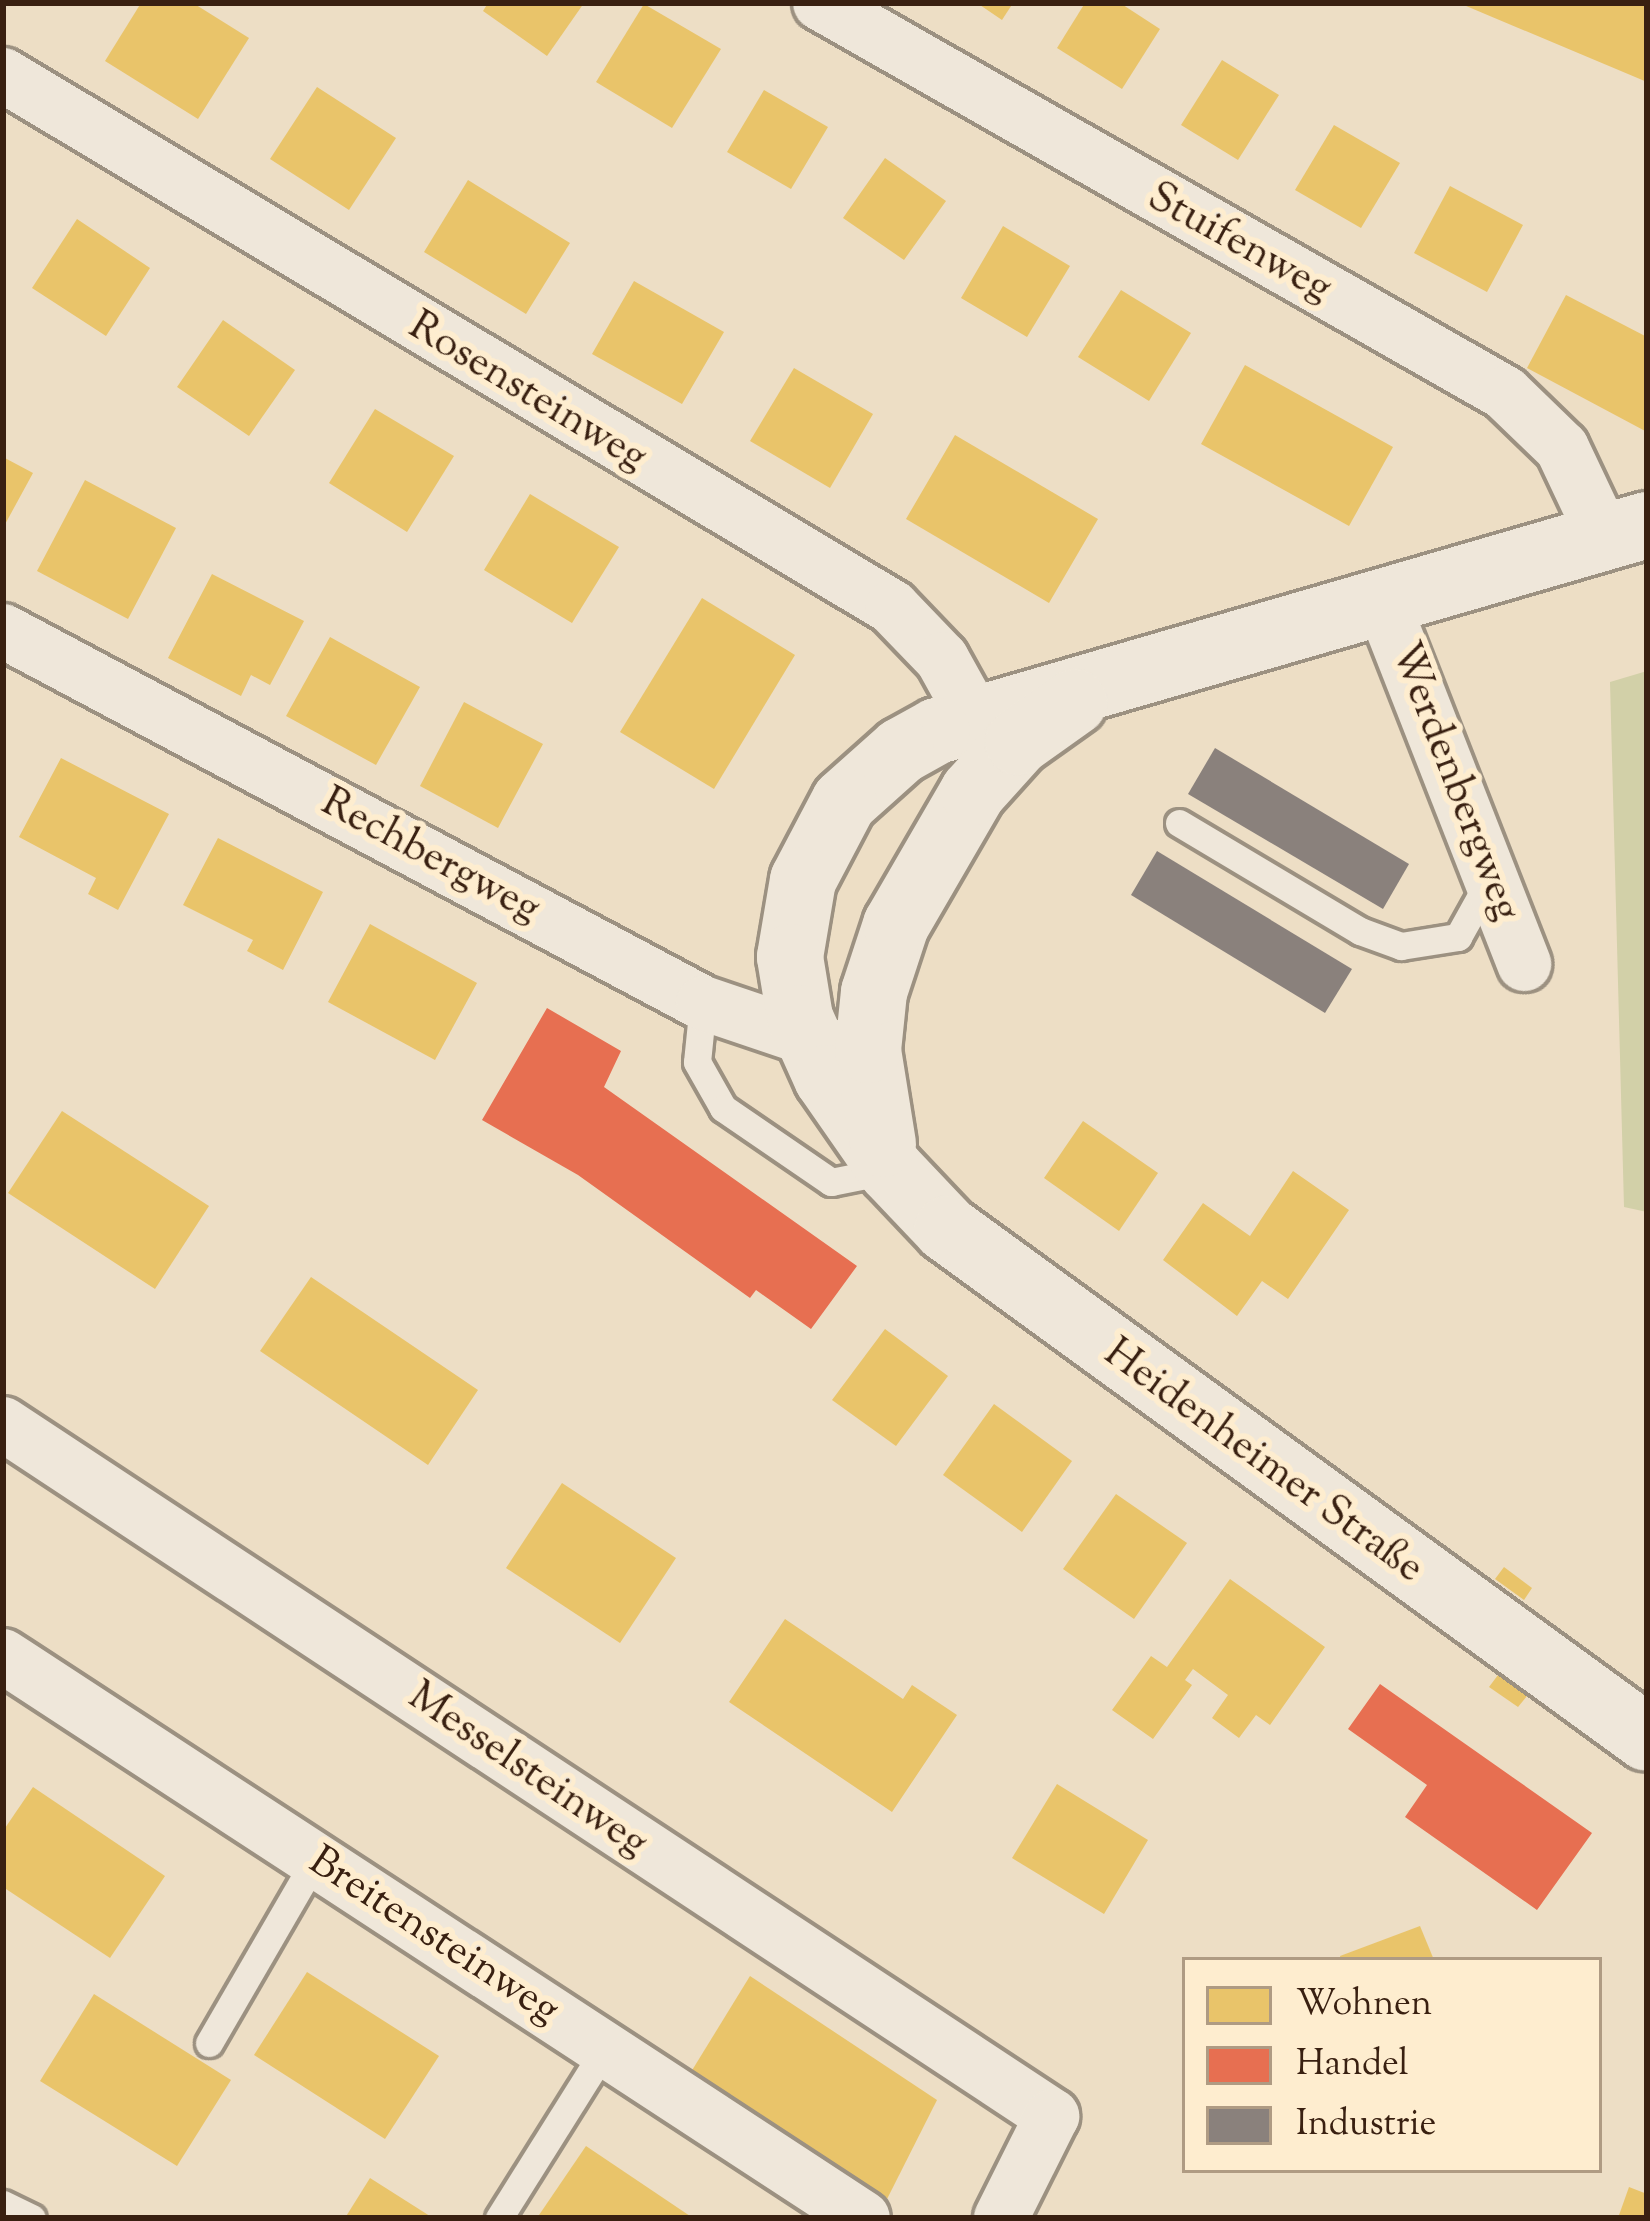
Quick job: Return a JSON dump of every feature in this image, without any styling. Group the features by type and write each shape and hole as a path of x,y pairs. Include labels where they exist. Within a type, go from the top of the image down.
{"main road":[{"name":"Heidenheimer Straße","path":"1626,531 1106,686 1045,720 986,738 901,751 844,802 820,842 798,900 790,957 874,1114 891,1170 979,1256 1647,1738"},
{"name":"Heidenheimer Straße","path":"839,1047 874,992 910,894 986,738"}],"street":[{"name":"Stuifenweg","path":"820,3 1505,394 1562,448 1626,531"},
{"name":"Rosensteinweg","path":"3,75 892,608 943,659 986,738"},
{"name":"Werdenbergweg","path":"1382,601 1524,964"},
{"name":"Rechbergweg","path":"3,631 703,1003 839,1047"},
{"name":"Messelsteinweg","path":"3,1424 1052,2116 1001,2218"},
{"name":"Breitensteinweg","path":"3,1656 863,2218"}],"lane":[{"path":"1178,823 1360,931 1401,946 1458,937 1483,904 1486,863"},
{"path":"703,1003 697,1062 723,1108 831,1182 891,1170"},
{"path":"209,2043 315,1860"},
{"path":"499,2218 605,2049"},
{"path":"3,2204 32,2218"}],"shaded area":[{"path":"1647,671 1647,1212 1624,1207 1610,682"}],"building: Wohnen":[{"path":"141,3 193,3 249,38 198,119 105,61"},
{"path":"488,3 584,3 547,56 483,11"},
{"path":"977,3 1013,3 1002,20"},
{"path":"1085,3 1120,3 1160,29 1122,89 1057,48"},
{"path":"1459,3 1647,3 1647,82"},
{"path":"644,4 721,49 672,128 596,82"},
{"path":"1222,60 1279,95 1238,160 1181,125"},
{"path":"317,87 396,138 349,210 270,159"},
{"path":"764,90 828,127 791,189 727,152"},
{"path":"1334,125 1400,163 1361,228 1295,190"},
{"path":"885,158 946,201 904,260 843,218"},
{"path":"468,180 570,243 526,314 424,252"},
{"path":"1450,186 1523,225 1487,292 1414,253"},
{"path":"77,219 150,268 106,336 32,288"},
{"path":"1003,226 1070,266 1027,337 961,298"},
{"path":"634,281 724,332 682,404 592,354"},
{"path":"1121,290 1191,333 1149,401 1078,357"},
{"path":"1566,295 1647,337 1647,432 1527,368"},
{"path":"223,320 295,370 249,436 177,387"},
{"path":"1245,365 1393,447 1349,526 1201,444"},
{"path":"794,368 873,414 830,488 750,441"},
{"path":"375,409 454,456 407,532 329,483"},
{"path":"955,435 1098,519 1049,603 906,519"},
{"path":"3,457 33,473 3,528"},
{"path":"85,480 176,528 128,619 37,571"},
{"path":"530,494 619,547 572,623 484,570"},
{"path":"212,574 304,621 270,685 251,675 241,696 168,658"},
{"path":"702,598 795,655 714,789 620,732"},
{"path":"330,637 420,687 376,765 286,716"},
{"path":"464,702 543,744 498,828 420,786"},
{"path":"61,758 169,814 118,910 88,894 96,878 19,837"},
{"path":"218,838 323,892 283,970 247,951 253,940 183,905"},
{"path":"370,924 477,983 435,1060 328,1002"},
{"path":"62,1111 209,1206 155,1289 8,1193"},
{"path":"1083,1121 1158,1173 1119,1231 1044,1178"},
{"path":"1293,1171 1349,1210 1288,1299 1262,1281 1237,1316 1163,1260 1203,1203 1250,1236"},
{"path":"311,1277 478,1390 428,1465 260,1351"},
{"path":"885,1329 948,1376 896,1446 832,1400"},
{"path":"994,1404 1072,1461 1022,1532 943,1475"},
{"path":"562,1483 676,1558 620,1643 506,1568"},
{"path":"1116,1494 1187,1543 1134,1619 1063,1569"},
{"path":"1504,1567 1532,1588 1524,1600 1495,1579"},
{"path":"1230,1579 1325,1647 1270,1725 1256,1715 1239,1738 1212,1718 1228,1695 1193,1669 1185,1680 1192,1685 1153,1739 1112,1710 1151,1656 1167,1667"},
{"path":"785,1619 903,1699 912,1685 957,1715 892,1812 729,1702"},
{"path":"1498,1675 1527,1696 1518,1707 1489,1687"},
{"path":"1057,1784 1148,1840 1104,1914 1012,1858"},
{"path":"33,1787 165,1876 110,1958 3,1887 3,1831"},
{"path":"1420,1926 1433,1957 1340,1957"},
{"path":"307,1972 439,2056 385,2139 254,2055"},
{"path":"750,1976 937,2100 882,2209 683,2085"},
{"path":"94,1994 231,2080 177,2166 40,2081"},
{"path":"586,2146 693,2218 537,2218"},
{"path":"370,2178 433,2218 345,2218"},
{"path":"1629,2187 1647,2194 1647,2218 1618,2218"}],"building: Handel":[{"path":"547,1008 621,1051 604,1087 857,1266 811,1329 756,1290 750,1298 578,1175 482,1120"},
{"path":"1380,1684 1592,1833 1537,1910 1405,1817 1427,1785 1348,1729"}],"building: Industrie":[{"path":"1215,748 1409,864 1383,909 1188,794"},
{"path":"1157,851 1352,969 1325,1013 1131,895"}]}
